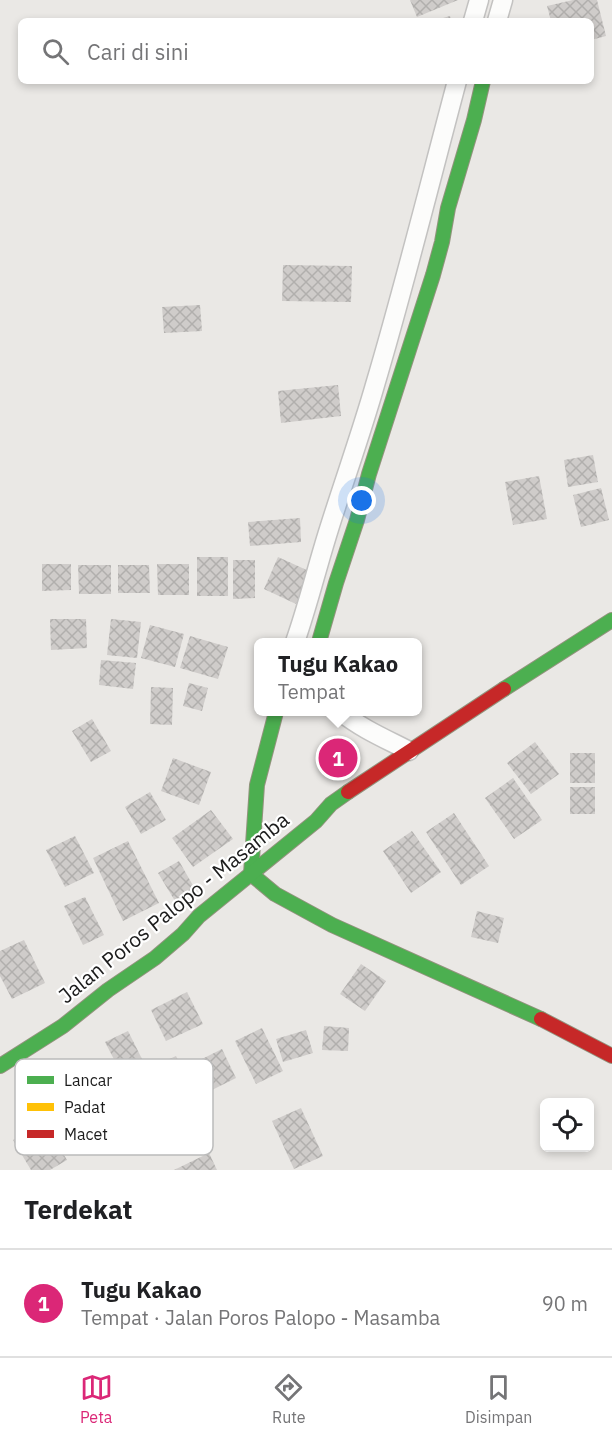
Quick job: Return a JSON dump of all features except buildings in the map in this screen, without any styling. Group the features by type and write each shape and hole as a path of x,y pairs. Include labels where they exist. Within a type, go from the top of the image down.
{"main road":[{"path":"320,638 442,242 448,208 482,84"},
{"name":"Jalan Poros Palopo - Masamba","path":"0,1066 63,1026 108,990 155,957 183,934 199,916 315,821 331,804 357,785 612,620"},
{"path":"275,716 257,784 251,874 275,894 332,925 540,1019 612,1056"}],"street":[{"path":"474,18 479,0"},
{"path":"498,18 503,0"},
{"path":"296,638 378,375 412,257 456,84"},
{"path":"347,716 365,729 409,751"}],"traffic: fast":[{"path":"320,638 369,474 433,275 448,208 482,84"},
{"path":"504,689 612,620"},
{"path":"275,716 257,785 251,874 275,894 332,925 541,1019"},
{"path":"0,1066 63,1026 108,990 155,958 183,934 199,916 316,821 331,804 348,792"}],"traffic: jam":[{"path":"348,792 504,689"},
{"path":"541,1019 612,1056"}],"place":[{"name":"Tugu Kakao","path":"338,758"}]}
